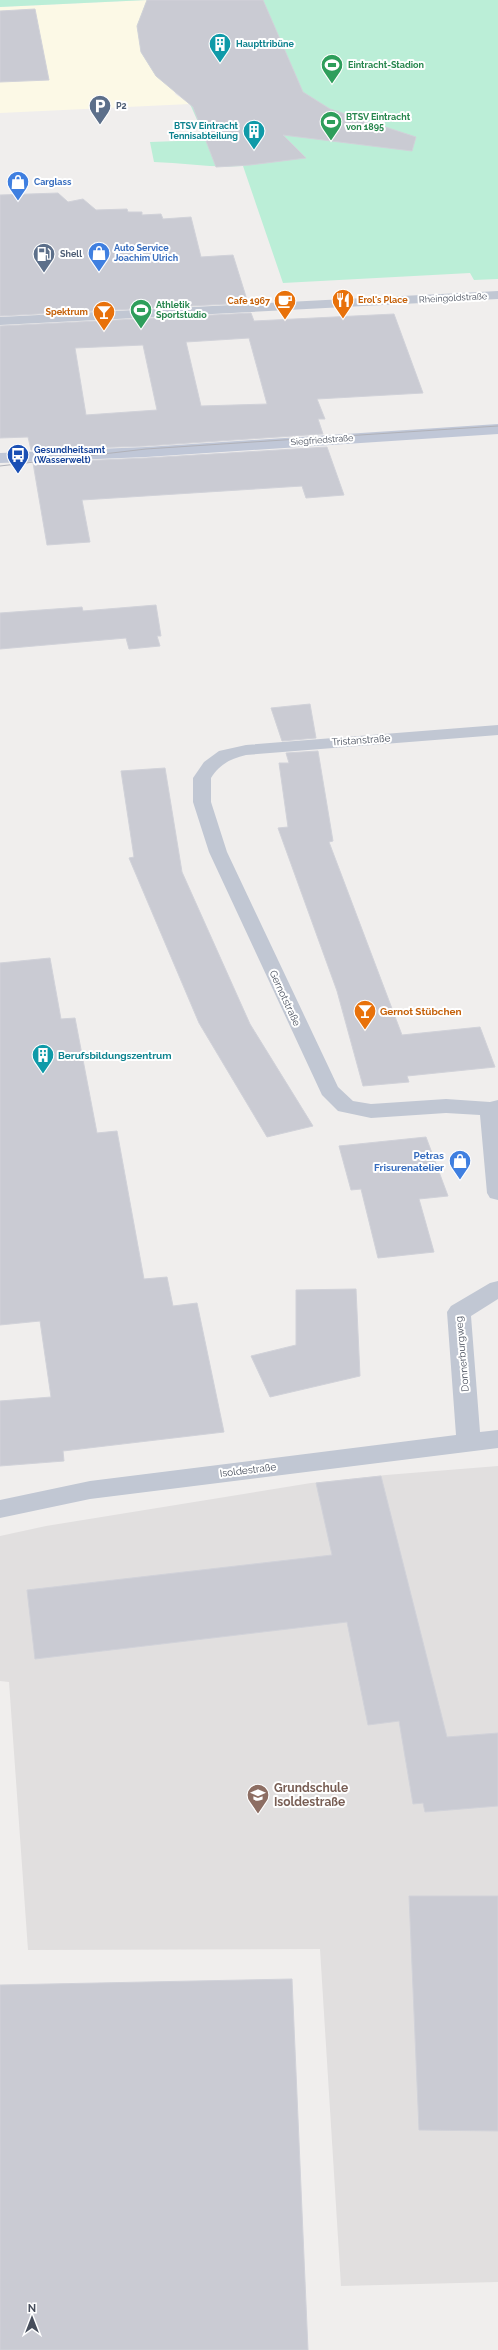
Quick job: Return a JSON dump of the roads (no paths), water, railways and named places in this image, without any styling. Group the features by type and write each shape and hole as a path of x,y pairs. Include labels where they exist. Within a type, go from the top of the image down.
{"street":[{"name":"Rheingoldstraße","path":"0,321 498,295"},
{"name":"Siegfriedstraße","path":"0,458 146,452 498,429"},
{"name":"Siegfriedstraße","path":"0,470 146,452"},
{"name":"Tristanstraße","path":"225,755 278,747 498,730"},
{"name":"Gernotstraße","path":"225,755 210,766 202,778 202,802 218,852 329,1090 346,1106 371,1111 446,1106 494,1108"},
{"path":"494,1108 498,1193"},
{"name":"Donnerburgweg","path":"469,1442 459,1312 498,1289"},
{"name":"Isoldestraße","path":"0,1509 90,1490 498,1439"}],"tram line":[{"path":"0,466 146,449 498,426"}],"place":[{"name":"Haupttribüne","path":"220,64"},
{"name":"Eintracht-Stadion","path":"332,84"},
{"name":"P2","path":"100,126"},
{"name":"BTSV Eintracht von 1895","path":"331,142"},
{"name":"BTSV Eintracht Tennisabteilung","path":"254,150"},
{"name":"Carglass","path":"18,202"},
{"name":"Auto Service Joachim Ulrich","path":"99,272"},
{"name":"Shell","path":"44,274"},
{"name":"Cafe 1967","path":"285,320"},
{"name":"Erol's Place","path":"343,320"},
{"name":"Athletik Sportstudio","path":"141,330"},
{"name":"Spektrum","path":"104,332"},
{"name":"Gesundheitsamt (Wasserwelt)","path":"18,474"},
{"name":"Gernot Stübchen","path":"365,1030"},
{"name":"Berufsbildungszentrum","path":"43,1074"},
{"name":"Petras Frisurenatelier","path":"460,1180"},
{"name":"Grundschule Isoldestraße","path":"258,1814"}]}
